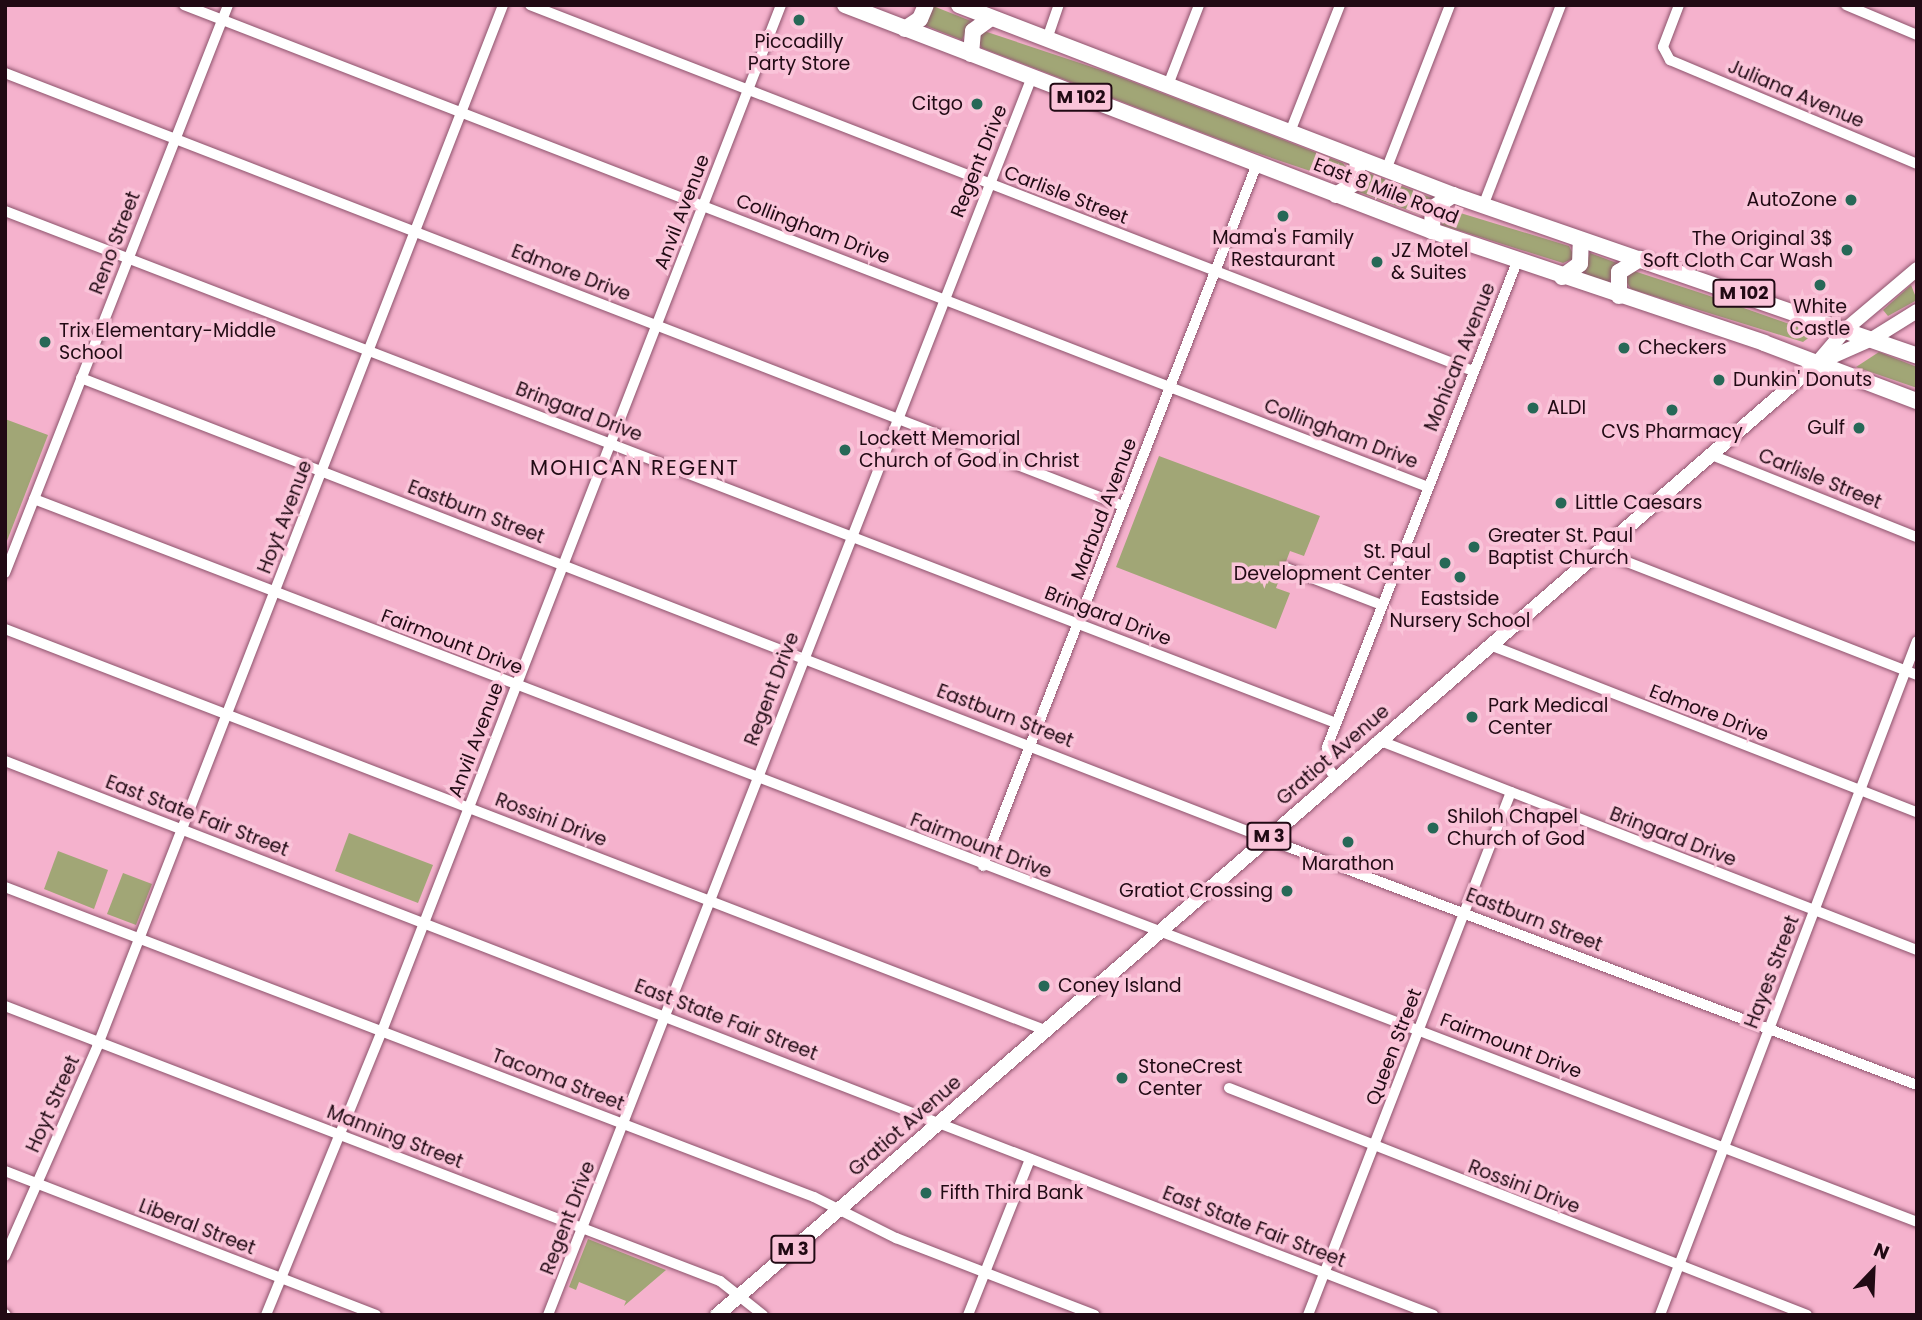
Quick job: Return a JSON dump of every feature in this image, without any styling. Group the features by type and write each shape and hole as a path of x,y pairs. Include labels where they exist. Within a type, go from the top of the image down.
{"highway":[{"name":"East 8 Mile Road","path":"845,5 1432,231 1817,363 1917,401"},
{"path":"905,29 920,19 926,5"},
{"name":"East 8 Mile Road","path":"959,5 1483,206 1846,329 1917,356"},
{"path":"971,54 973,31 991,18"},
{"path":"1336,195 1356,182 1358,159"},
{"path":"1432,231 1433,208 1453,195"},
{"path":"1562,277 1580,264 1581,240"},
{"path":"1619,296 1619,272 1640,259"}],"main road":[{"name":"Gratiot Avenue","path":"718,1315 1378,740 1817,363 1846,329 1917,269"},
{"name":"Gratiot Avenue","path":"1817,363 1872,339 1917,311"}],"street":[{"name":"Collingham Drive","path":"184,5 1428,486"},
{"name":"Reno Street","path":"5,573 228,5"},
{"name":"Hoyt Avenue","path":"99,1042 503,5"},
{"name":"Carlisle Street","path":"530,5 747,92 1473,371"},
{"name":"Anvil Avenue","path":"266,1315 382,1031 781,5"},
{"path":"1047,39 1059,5"},
{"path":"1168,85 1199,5"},
{"path":"1290,132 1340,5"},
{"path":"1386,170 1450,5"},
{"path":"1483,206 1561,5"},
{"name":"Juliana Avenue","path":"1679,5 1663,54 1917,164"},
{"path":"1846,5 1917,35"},
{"name":"Edmore Drive","path":"5,73 1124,506"},
{"name":"Regent Drive","path":"548,1315 987,183 1032,77"},
{"name":"Marbud Avenue","path":"983,866 1257,164"},
{"name":"Bringard Drive","path":"5,211 1336,723"},
{"name":"Mohican Avenue","path":"1336,779 1326,758 1336,723 1517,262"},
{"name":"Eastburn Street","path":"81,378 1031,744 1267,838 1917,1085"},
{"name":"Carlisle Street","path":"1709,454 1917,537"},
{"name":"Fairmount Drive","path":"34,499 983,866 1420,1029 1917,1222"},
{"path":"1599,551 1917,675"},
{"path":"1286,568 1381,606"},
{"name":"Rossini Drive","path":"5,629 1045,1030"},
{"name":"Hayes Street","path":"1660,1315 1917,641"},
{"name":"Edmore Drive","path":"1490,645 1917,812"},
{"name":"Bringard Drive","path":"1378,740 1917,950"},
{"name":"East State Fair Street","path":"5,761 666,1015 1433,1315"},
{"name":"Queen Street","path":"1308,1315 1511,792"},
{"name":"Tacoma Street","path":"5,887 814,1197 837,1211 1095,1315"},
{"name":"Manning Street","path":"5,1006 720,1281 763,1315"},
{"name":"Hoyt Street","path":"5,1256 99,1042"},
{"name":"Rossini Drive","path":"1229,1088 1373,1147 1807,1315"},
{"path":"968,1315 1030,1159"},
{"name":"Liberal Street","path":"5,1171 376,1315"}],"green space":[{"path":"933,6 971,21 962,40 924,25"},
{"path":"984,31 1107,72 1343,163 1351,175 1340,181 1245,149 982,48 976,38"},
{"path":"1366,172 1432,198 1424,216 1356,191"},
{"path":"1444,208 1569,246 1575,258 1563,263 1442,225 1438,213"},
{"path":"1590,253 1617,263 1609,282 1581,273"},
{"path":"1634,271 1815,333 1803,342 1631,289 1624,278"},
{"path":"1911,285 1917,300 1888,316 1883,310"},
{"path":"1879,352 1917,367 1917,388 1856,367"},
{"path":"5,419 48,435 5,546"},
{"path":"1159,456 1320,516 1304,556 1290,551 1276,588 1290,593 1276,629 1116,567"},
{"path":"349,833 433,865 418,903 335,871"},
{"path":"58,851 108,870 94,909 44,889"},
{"path":"123,873 152,884 136,925 107,914"},
{"path":"588,1239 666,1270 624,1306 626,1301 579,1282 576,1290 569,1287"}],"place":[{"name":"Piccadilly Party Store","path":"799,20"},
{"name":"Citgo","path":"977,104"},
{"name":"AutoZone","path":"1851,200"},
{"name":"Mama's Family Restaurant","path":"1283,216"},
{"name":"The Original 3$ Soft Cloth Car Wash","path":"1847,250"},
{"name":"JZ Motel & Suites","path":"1377,262"},
{"name":"White Castle","path":"1820,285"},
{"name":"Trix Elementary-Middle School","path":"45,342"},
{"name":"Checkers","path":"1624,348"},
{"name":"Dunkin' Donuts","path":"1719,380"},
{"name":"ALDI","path":"1533,408"},
{"name":"CVS Pharmacy","path":"1672,410"},
{"name":"Gulf","path":"1859,428"},
{"name":"Lockett Memorial Church of God in Christ","path":"845,450"},
{"name":"Little Caesars","path":"1561,503"},
{"name":"Greater St. Paul Baptist Church","path":"1474,547"},
{"name":"St. Paul Development Center","path":"1445,563"},
{"name":"Eastside Nursery School","path":"1460,577"},
{"name":"Park Medical Center","path":"1472,717"},
{"name":"Shiloh Chapel Church of God","path":"1433,828"},
{"name":"Marathon","path":"1348,842"},
{"name":"Gratiot Crossing","path":"1287,891"},
{"name":"Coney Island","path":"1044,986"},
{"name":"StoneCrest Center","path":"1122,1078"},
{"name":"Fifth Third Bank","path":"926,1193"}],"district":[{"name":"MOHICAN REGENT","path":"635,468"}]}
